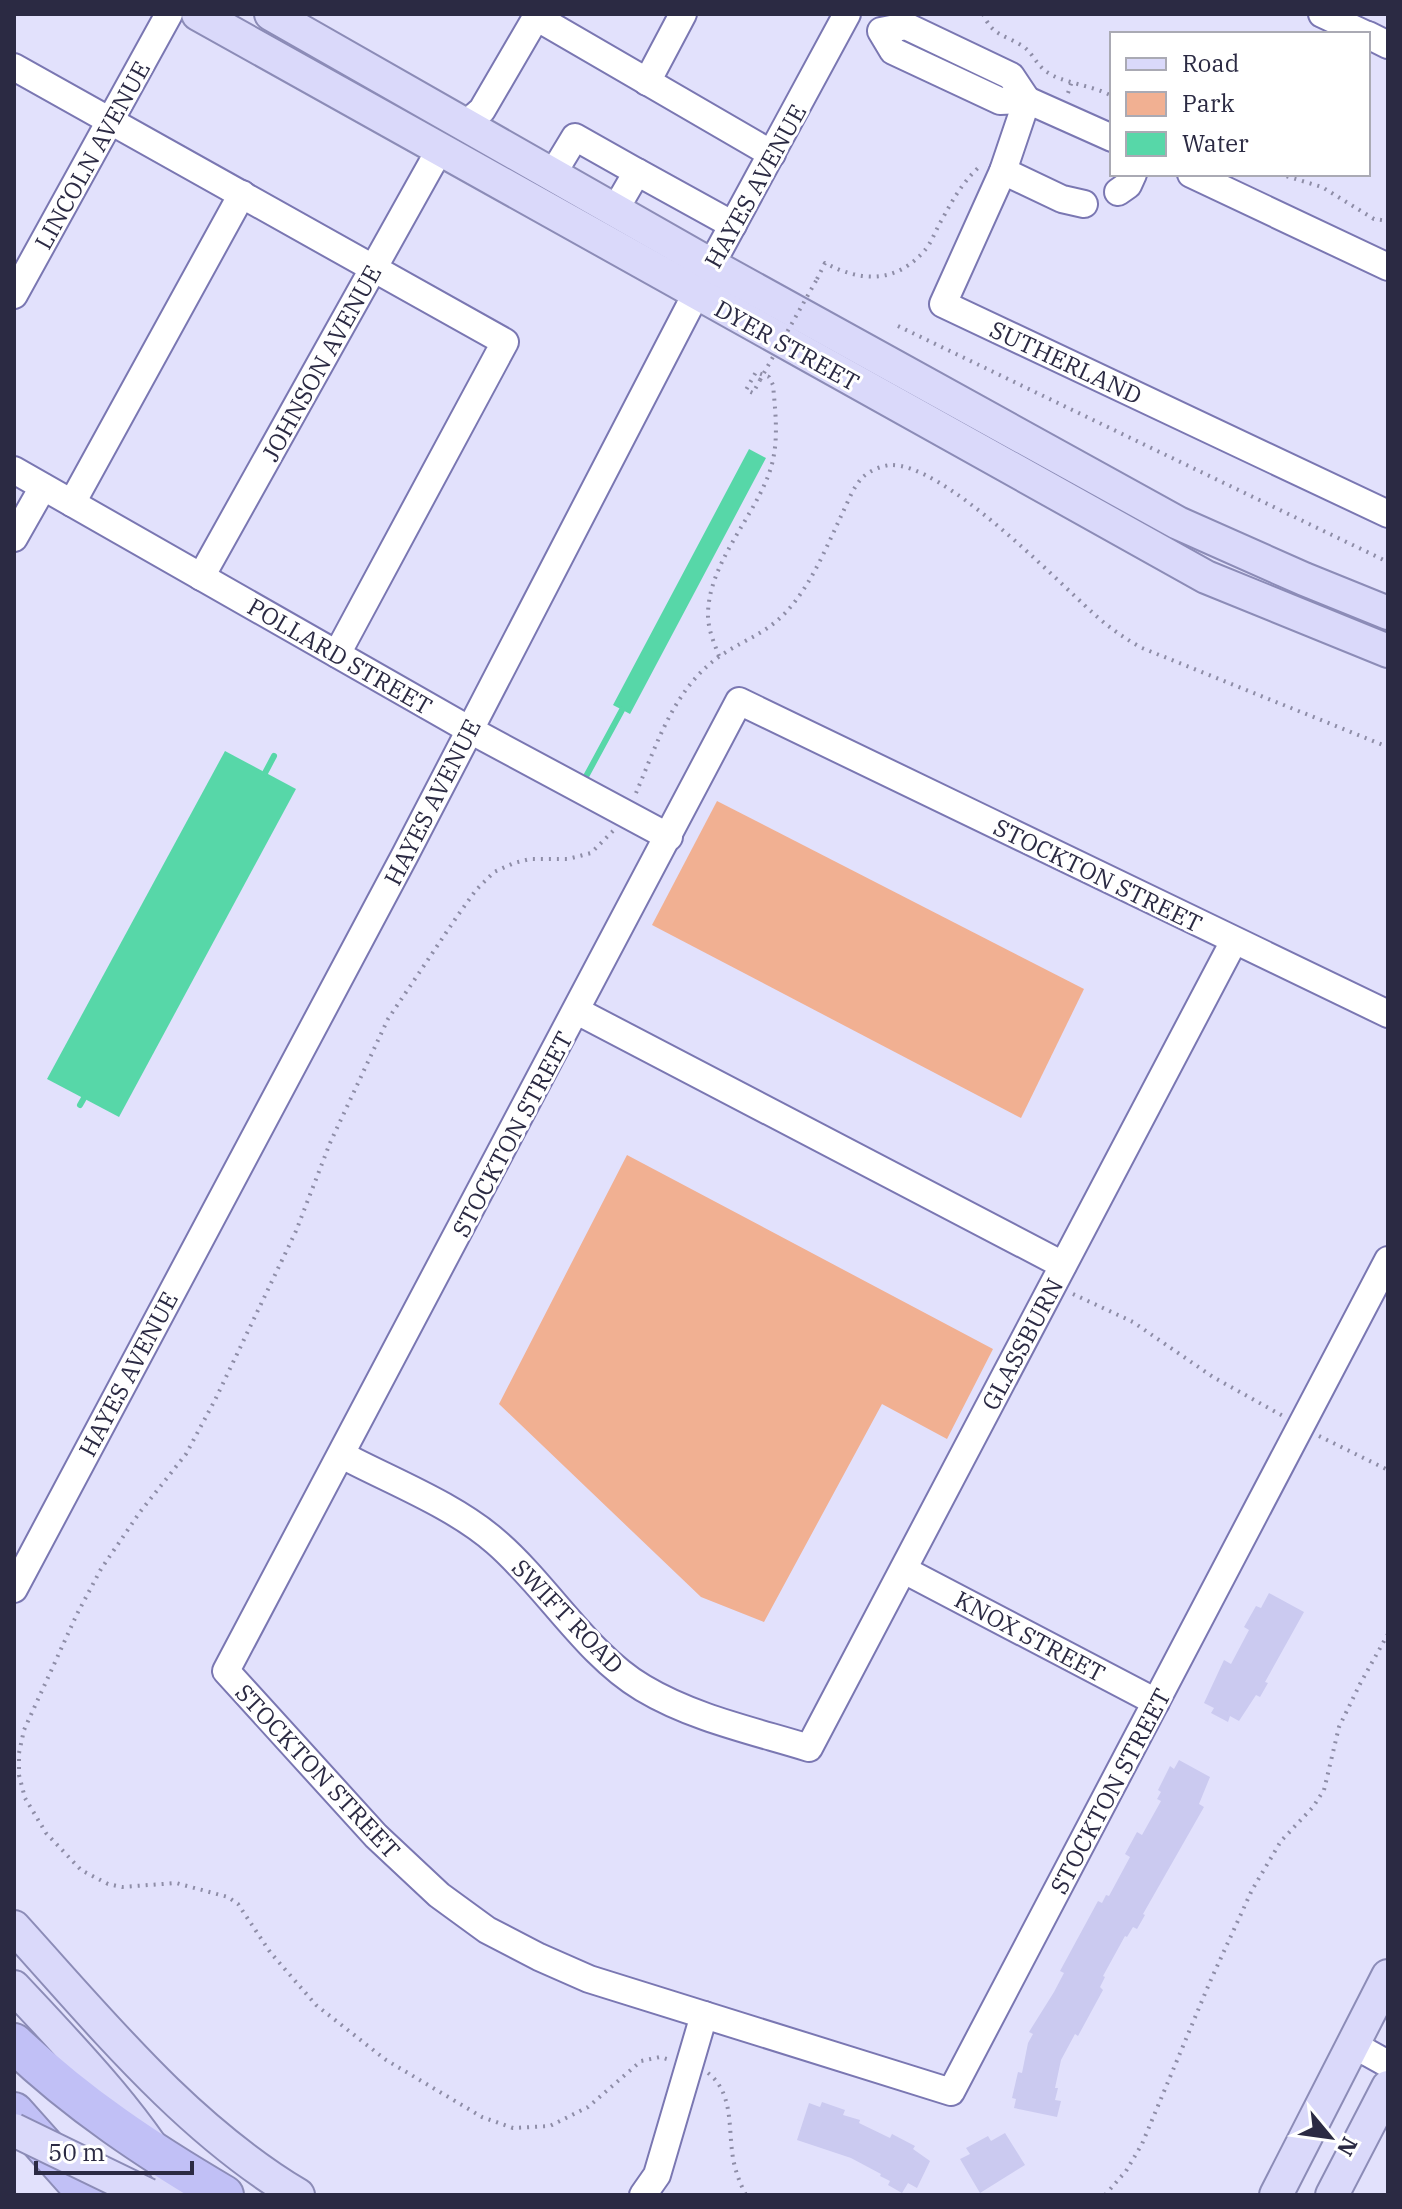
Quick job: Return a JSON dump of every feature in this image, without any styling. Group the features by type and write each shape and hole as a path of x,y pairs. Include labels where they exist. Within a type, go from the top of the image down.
{"highway":[{"path":"14,2043 68,2093 123,2133 224,2195"},
{"path":"14,2112 88,2195"}],"main road":[{"name":"DYER STREET","path":"198,14 1206,577 1388,651"},
{"path":"236,14 275,36 326,57 355,62"},
{"name":"DYER STREET","path":"271,14 711,265 1178,523 1388,613"},
{"path":"14,1927 163,2089 217,2137 268,2177 298,2195"},
{"path":"1276,2195 1388,1976"},
{"path":"14,1987 64,2040 129,2119 182,2195"},
{"path":"1332,2195 1388,2087"},
{"path":"14,2130 148,2195"}],"street":[{"name":"LINCOLN AVENUE","path":"14,295 169,14"},
{"path":"647,82 683,14"},
{"path":"1322,14 1360,32"},
{"path":"846,15 881,31 893,51 973,89 1000,101 1027,100 1110,137"},
{"name":"HAYES AVENUE","path":"14,1589 470,730 711,265 846,15"},
{"path":"465,125 482,110 537,16 772,154"},
{"path":"14,67 505,342 337,654"},
{"name":"SUTHERLAND","path":"1027,100 994,166 943,304 1388,514"},
{"path":"552,175 575,137 733,225"},
{"name":"JOHNSON AVENUE","path":"201,577 440,149"},
{"path":"994,166 1062,199 1084,204"},
{"path":"615,210 637,172"},
{"path":"1195,176 1388,267"},
{"path":"72,503 242,194"},
{"name":"POLLARD STREET","path":"14,470 470,730 669,837"},
{"path":"14,538 43,487"},
{"name":"STOCKTON STREET","path":"1388,1014 739,701 226,1671 398,1859 465,1915 512,1944 567,1970 951,2092 1388,1260"},
{"name":"GLASSBURN","path":"809,1748 1234,941"},
{"path":"577,1011 1058,1275"},
{"name":"SWIFT ROAD","path":"342,1455 479,1528 510,1555 607,1660 643,1688 704,1715 809,1748"},
{"name":"KNOX STREET","path":"904,1570 1156,1702"},
{"path":"653,2188 704,2015"},
{"path":"1352,2044 1388,2064"}],"path":[{"path":"983,14 993,30 1003,38 1022,45 1047,73 1110,95"},
{"path":"1060,116 1072,81"},
{"path":"719,656 708,616 711,591 767,480 776,447 773,385 769,377 756,372 746,390 753,393 825,263 859,277 883,278 905,267 925,250 957,191 994,166"},
{"path":"1285,176 1322,187 1374,219 1388,221"},
{"path":"1302,182 1305,176"},
{"path":"898,326 1388,562"},
{"path":"746,2195 733,2160 730,2115 725,2094 711,2074 660,2057 641,2061 588,2107 550,2126 513,2128 482,2117 386,2060 316,2005 270,1952 238,1904 228,1897 176,1883 122,1887 108,1884 81,1870 46,1833 25,1798 19,1775 19,1753 24,1730 101,1569 132,1523 181,1461 215,1400 296,1231 330,1143 388,1019 476,890 494,872 530,859 568,859 591,853 602,845 627,814 678,699 692,680 719,656 767,631 794,603 856,485 872,470 891,465 914,472 954,492 1024,548 1094,614 1132,642 1388,747"},
{"path":"1058,1275 1213,1377 1301,1427 1388,1470"},
{"path":"1105,2195 1126,2171 1142,2144 1209,1984 1259,1876 1281,1841 1313,1807 1324,1790 1339,1727 1388,1634"}],"green space":[{"path":"717,801 1084,989 1021,1118 652,925"},
{"path":"627,1155 993,1349 947,1439 882,1404 764,1622 701,1597 499,1404"}],"water":[{"path":"749,449 766,458 630,714 613,705"},
{"path":"225,751 296,789 119,1117 47,1079"}],"building":[{"path":"1269,1593 1304,1612 1265,1682 1268,1683 1260,1697 1256,1695 1239,1721 1230,1716 1228,1722 1211,1713 1214,1708 1204,1703 1224,1660 1231,1664 1249,1630 1244,1627 1256,1606 1261,1608"},
{"path":"1179,1760 1210,1777 1199,1804 1204,1807 1137,1929 1133,1927 1125,1936 1103,1976 1100,1987 1103,1990 1061,2060 1055,2088 1058,2088 1055,2100 1061,2101 1057,2117 1014,2108 1016,2099 1012,2098 1018,2072 1022,2073 1033,2034 1029,2032 1054,1992 1064,1973 1060,1971 1098,1901 1102,1903 1106,1895 1109,1896 1130,1857 1125,1854 1137,1832 1142,1835 1161,1801 1157,1799 1161,1792 1158,1790 1170,1766 1174,1769"},
{"path":"822,2102 845,2110 843,2115 860,2120 859,2123 890,2138 892,2134 915,2146 913,2149 930,2161 917,2188 908,2183 902,2193 888,2185 890,2181 881,2174 851,2158 797,2140 809,2103 820,2107"},
{"path":"1005,2133 1025,2165 980,2193 960,2159 970,2154 966,2148 988,2136 991,2141"}],"waterway":[{"path":"583,782 622,710"},
{"path":"265,773 274,756"},
{"path":"80,1105 84,1098"}]}
